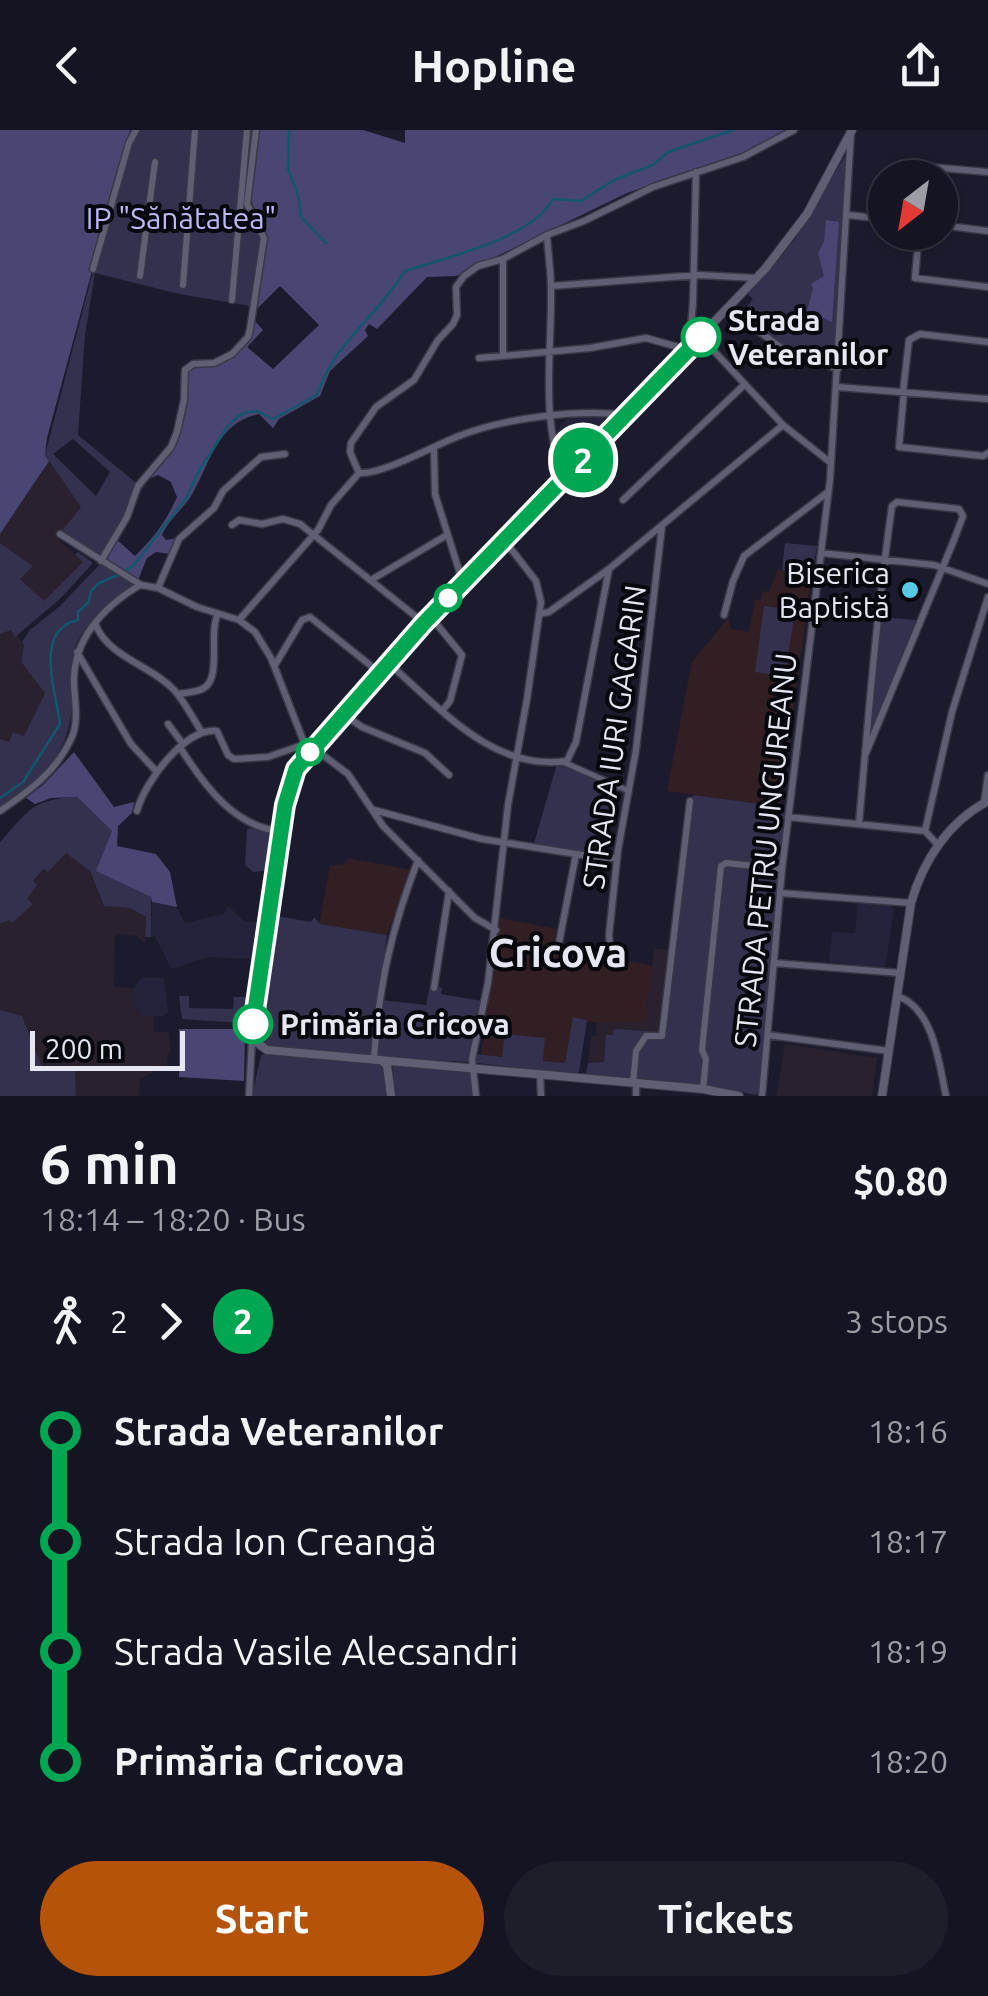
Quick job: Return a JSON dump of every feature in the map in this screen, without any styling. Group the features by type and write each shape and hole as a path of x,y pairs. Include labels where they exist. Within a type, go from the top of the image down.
{"street":[{"path":"93,269 136,130"},
{"path":"184,285 195,130"},
{"path":"232,300 247,130"},
{"path":"101,561 127,517 138,486 171,447 178,432 185,370 193,364 224,360 248,337 264,238 247,204 256,130"},
{"path":"359,473 350,447 382,401 414,380 432,348 453,324 460,280 478,266 503,259 546,234 574,225 654,186 743,158 794,130"},
{"path":"249,1096 252,1039 290,780 312,745 427,620 757,278 807,214 852,130"},
{"name":"STRADA PETRU UNGUREANU","path":"762,1096 782,869 828,492 852,130"},
{"path":"140,276 156,162"},
{"path":"958,170 988,172"},
{"path":"689,350 696,172"},
{"path":"848,216 868,218"},
{"path":"958,227 988,231"},
{"path":"546,234 551,286 551,418 564,478"},
{"path":"917,250 915,278 988,287"},
{"path":"503,259 503,356"},
{"path":"551,286 694,275 757,278"},
{"path":"728,308 780,347 838,369"},
{"path":"988,342 912,336 900,447 983,456 988,453"},
{"path":"701,337 783,425 830,463"},
{"path":"479,358 646,338 689,350"},
{"path":"623,500 746,384"},
{"path":"837,386 988,399"},
{"path":"239,620 315,533 331,505 359,473 372,473 483,428 595,413 626,415"},
{"path":"540,614 609,569 783,425"},
{"path":"434,450 435,494 463,583"},
{"path":"158,588 180,539 214,508 223,491 260,457 285,454"},
{"path":"724,615 744,556 828,492"},
{"path":"859,824 885,559 894,503 959,509 963,513 960,525 866,754"},
{"path":"232,526 240,520 262,524 291,520 315,533 427,620 462,656 450,701 443,710"},
{"name":"STRADA IURI GAGARIN","path":"611,954 609,936 617,858 630,792 661,561 662,526"},
{"path":"60,534 141,585 239,620 261,638 296,728 348,774 370,809 475,918 496,930"},
{"path":"371,580 447,535"},
{"path":"476,1096 472,1059 496,930 503,842 540,614 539,587 504,540"},
{"path":"821,553 942,567 988,584"},
{"path":"563,762 572,757 576,742 609,569"},
{"path":"0,811 40,784 70,742 75,724 74,669 85,634 141,585"},
{"path":"926,831 952,712 984,625 988,598"},
{"path":"178,694 202,689 209,682 213,624 218,614"},
{"path":"274,666 308,616 380,672"},
{"path":"95,624 107,644 141,664 178,694 200,731"},
{"path":"77,652 131,744 156,770"},
{"path":"388,663 481,742 516,757 563,762 630,792"},
{"path":"343,714 362,727 425,753 449,775"},
{"path":"168,724 228,808 251,824 281,830"},
{"path":"137,811 156,770 200,731 217,731 228,755 234,759 260,758 312,745"},
{"path":"882,1096 911,903 919,876 938,845 986,802 988,775"},
{"path":"636,1096 639,1044 646,1036 662,1036 690,801"},
{"path":"370,809 503,842 617,858"},
{"path":"788,817 926,831 938,845"},
{"path":"560,944 576,854"},
{"path":"377,1060 378,992 396,917 418,860"},
{"path":"701,1091 720,866 726,862 782,869"},
{"path":"434,988 449,890"},
{"path":"780,893 911,903"},
{"path":"774,963 900,973"},
{"path":"897,996 907,999 926,1024 946,1096"},
{"path":"768,1035 889,1051"},
{"path":"252,1039 267,1050 739,1096"},
{"path":"377,1060 386,1065 391,1096"},
{"path":"540,1074 541,1096"}],"shaded area":[{"path":"0,130 130,130 47,438 45,455 49,461 0,534"},
{"path":"258,130 363,130 405,143 405,130 789,130 742,155 627,193 456,276 427,277 377,329 369,324 365,330 368,336 330,371 320,396 279,419 273,428 259,414 233,426 224,435 191,496 162,535 166,540 177,538 171,554 156,552 147,558 138,580 110,564 107,555 116,539 135,556 159,529 177,497 171,482 158,475 149,479 137,496 140,486 173,447 187,372 239,350 254,320 263,330 247,347 273,369 319,325 280,286 255,311 266,237 249,194"},
{"path":"826,220 839,222 832,322 807,311 811,284 824,276 818,253 824,242"},
{"path":"603,416 606,426 566,467 556,445 557,430 567,419"},
{"path":"49,461 82,507 57,538 83,562 44,602 20,579 32,566 0,543 0,534"},
{"path":"778,569 811,580 780,807 667,791 692,662 728,618 731,629 749,632 755,599 761,600 763,591 769,592"},
{"path":"11,630 24,644 21,662 45,693 24,737 10,742 0,739 0,634"},
{"path":"74,752 114,807 134,802 132,813 118,826 117,846 156,854 170,872 177,907 152,902 151,897 96,871 112,831 77,797 51,798 35,804 26,798"},
{"path":"66,852 90,871 104,906 130,908 146,917 145,943 136,936 115,937 114,987 134,988 134,1006 142,1016 154,1016 154,1032 168,1032 171,1051 167,1067 154,1066 153,1072 140,1079 139,1096 76,1096 75,1068 42,1068 22,1016 0,1010 0,924 32,903 27,900 33,881"},
{"path":"348,858 411,870 387,935 319,924 330,866 344,864"},
{"path":"152,902 176,907 185,923 224,914 228,906 244,921 261,922 256,959 208,957 171,969 155,936 151,937"},
{"path":"858,902 889,904 894,909 885,968 829,962 832,932 855,933"},
{"path":"500,918 556,929 554,945 652,966 645,1023 597,1023 573,1018 565,1063 481,1055"},
{"path":"654,948 669,950 659,1032 607,1035 604,1062 588,1063 597,1023 645,1023"},
{"path":"141,978 164,978 168,1012 163,1016 142,1016 134,1006 134,988"},
{"path":"179,1029 241,1029 245,1036 244,1081 179,1077"},
{"path":"785,1044 877,1058 872,1096 776,1096"}],"green space":[{"name":"IP \"Sănătatea\"","path":"130,130 258,130 254,210 266,237 251,311 250,306 179,294 95,273 85,335 78,435 135,482 126,515 102,556 61,532 81,507 45,455","holes":["73,439 110,472 96,496 53,454"]},
{"path":"846,154 835,367 783,348 740,315 753,299 748,294 795,239"},
{"path":"0,543 33,566 20,579 44,601 83,562 75,555 78,552 93,563 60,599 15,637 11,630 0,634"},
{"path":"785,543 817,546 811,580 782,570"},
{"path":"101,563 135,584 79,638 72,667 68,729 54,760 31,785 0,808 0,739 9,742 13,732 24,736 45,693 21,662 22,642"},
{"path":"764,606 795,610 785,676 755,672"},
{"path":"881,617 916,620 870,734"},
{"path":"557,764 618,789 606,856 534,843"},
{"path":"693,795 789,808 760,1089 756,1095 707,1085 586,1074 588,1063 604,1062 606,1035 613,1035 614,1029 659,1032"},
{"path":"77,797 112,831 97,871 151,897 151,937 145,937 146,917 130,908 104,906 90,871 66,853 33,881 37,885 27,899 33,904 12,923 9,920 0,924 0,842 32,808 50,800"},
{"path":"250,828 276,834 270,870 253,872 245,865"},
{"path":"276,916 311,922 314,917 320,924 387,935 371,1055 269,1047 260,1042"},
{"path":"430,985 442,988 441,994 482,1001 468,1062 379,1057 376,1054 380,1000 426,1005"},
{"path":"248,991 252,991 246,1018 240,1023 182,1019 179,996 189,996 189,1008 233,1009 234,997 247,997"},
{"path":"0,1010 22,1016 42,1067 75,1068 76,1096 0,1096"},
{"path":"573,1017 587,1020 576,1074 476,1063 477,1054 502,1057 505,1034 545,1038 543,1061 565,1063"},
{"path":"261,1055 382,1064 387,1096 252,1096"},
{"path":"393,1064 470,1072 474,1096 394,1096"}],"waterway":[{"path":"289,130 288,169 301,217 326,243"},
{"path":"125,571 134,565 187,497 227,427 248,412 257,411 273,419 317,395 334,359 405,271 508,236 542,213 553,199 581,201 614,180 653,165 668,152 733,130"},
{"path":"0,798 23,782 60,724 51,663 56,636 64,626 78,620 78,612 89,602 91,591 99,583 118,575"}],"bus line":[{"name":"2","path":"253,1024 288,787 296,769 424,623 701,337"}],"place":[{"name":"Strada Veteranilor","path":"701,337"},
{"name":"Biserica Baptistă","path":"910,590"},
{"name":"Primăria Cricova","path":"253,1024"}],"district":[{"name":"Cricova","path":"558,952"}]}
